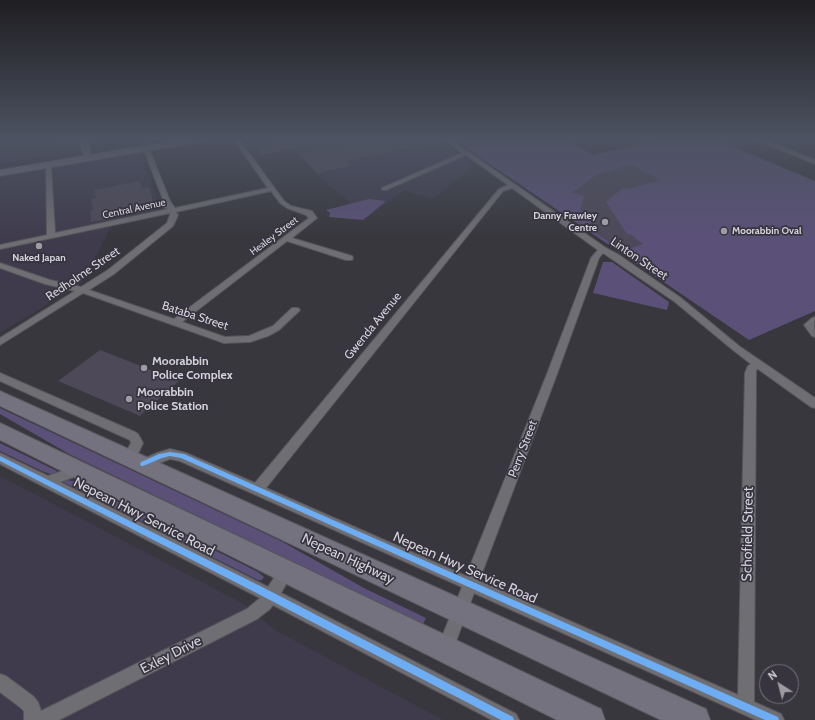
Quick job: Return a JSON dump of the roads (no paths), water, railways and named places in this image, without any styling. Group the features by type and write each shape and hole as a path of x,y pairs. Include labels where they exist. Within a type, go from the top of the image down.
{"highway":[{"name":"Nepean Highway","path":"0,398 695,720"},
{"path":"0,431 590,720"}],"street":[{"path":"48,173 51,236"},
{"path":"156,173 171,214"},
{"name":"Healey Street","path":"175,323 311,220 312,216 310,213 286,206 261,173"},
{"path":"384,189 421,173"},
{"name":"Linton Street","path":"494,173 603,250 616,257 678,300 758,364 815,404"},
{"name":"Gwenda Avenue","path":"258,489 501,190 513,186"},
{"name":"Central Avenue","path":"0,247 171,214 273,189"},
{"name":"Redholme Street","path":"0,342 118,267 170,224 171,214"},
{"path":"287,239 349,258"},
{"name":"Perry Street","path":"445,649 552,374 595,258 598,253 603,250"},
{"name":"Bataba Street","path":"0,264 48,282 82,290 217,338 242,340 258,337 270,331 295,310"},
{"name":"Schofield Street","path":"746,707 750,373 752,368 758,364"},
{"path":"0,377 131,435 137,443 133,452 136,461"},
{"name":"Nepean Hwy Service Road","path":"136,461 175,454 471,583 775,720"},
{"name":"Nepean Hwy Service Road","path":"0,458 510,720"},
{"path":"49,482 79,470"},
{"name":"Exley Drive","path":"41,720 252,614 265,604 286,572"},
{"path":"0,682 27,702 33,712 34,720"}],"place":[{"name":"Danny Frawley Centre","path":"605,222"},
{"name":"Moorabbin Oval","path":"724,231"},
{"name":"Naked Japan","path":"39,246"},
{"name":"Moorabbin Police Complex","path":"144,368"},
{"name":"Moorabbin Police Station","path":"129,399"}]}
